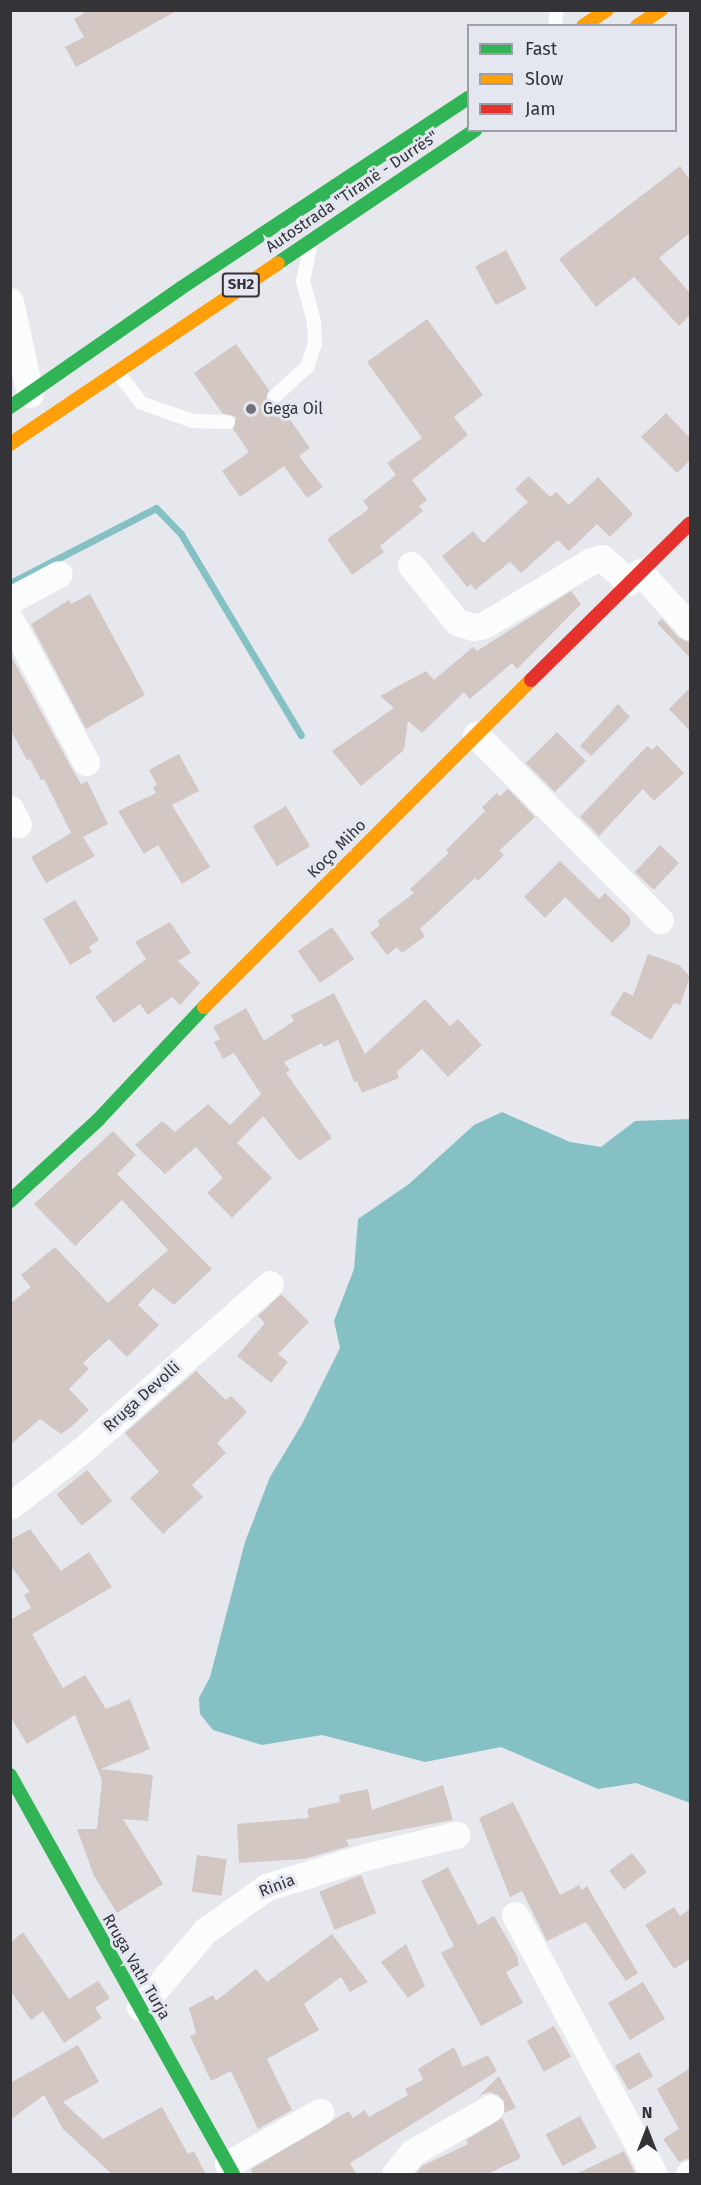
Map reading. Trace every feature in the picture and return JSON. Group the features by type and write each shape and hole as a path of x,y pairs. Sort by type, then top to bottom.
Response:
{"main road":[{"path":"586,24 607,10"},
{"path":"640,24 661,10"},
{"name":"Autostrada \"Tiranë - Durrës\"","path":"20,401 467,99"},
{"name":"Autostrada \"Tiranë - Durrës\"","path":"10,444 115,370 472,132"},
{"name":"Koço Miho","path":"10,1201 98,1120 227,982 690,523"},
{"name":"Rruga Vath Turja","path":"10,1775 19,1812 140,2007 230,2170"}],"street":[{"path":"10,301 20,401"},
{"path":"411,565 457,622 472,627 484,625 602,558 635,577 690,627"},
{"path":"10,600 59,574"},
{"path":"10,620 86,762"},
{"path":"476,735 660,920"},
{"name":"Rruga Devolli","path":"10,1506 81,1451 270,1284"},
{"name":"Rinia","path":"140,2007 206,1930 267,1887 365,1857 456,1835"},
{"path":"515,1915 654,2175"},
{"path":"395,2175 413,2152 490,2108"},
{"path":"230,2170 320,2112"}],"lane":[{"path":"274,397 307,367 315,344 314,322 303,281 311,238"},
{"path":"115,370 141,403 193,421 228,422"}],"water":[{"path":"502,1112 570,1142 601,1147 635,1121 690,1119 690,1803 636,1783 598,1789 501,1747 425,1762 322,1735 262,1745 213,1730 200,1714 199,1698 210,1677 245,1542 270,1477 302,1424 340,1348 334,1321 354,1269 358,1219 409,1184 474,1125"}],"building":[{"path":"89,10 178,10 76,67 65,47 84,37 74,19"},
{"path":"680,166 690,180 690,233 659,258 690,293 690,315 679,326 634,277 596,307 559,259"},
{"path":"506,250 527,289 496,305 475,266"},
{"path":"427,319 483,395 454,417 468,435 412,480 427,500 419,506 423,511 380,546 384,552 352,575 327,539 369,509 363,501 396,475 387,463 422,438 367,362"},
{"path":"236,344 269,390 267,403 279,404 310,448 299,456 323,487 307,498 284,466 240,497 222,471 249,452 233,429 236,417 222,413 194,373"},
{"path":"666,413 690,438 690,460 677,473 641,437"},
{"path":"529,476 550,497 556,492 569,505 598,477 633,514 610,537 597,524 569,551 558,540 521,573 510,562 475,590 471,584 467,587 442,556 473,531 483,543 528,502 515,489"},
{"path":"571,591 581,604 517,669 512,663 470,699 464,692 422,733 408,721 404,750 361,786 332,751 394,708 380,696 426,671 434,680 473,647 477,651"},
{"path":"90,594 145,695 86,729 31,624 69,600 71,604"},
{"path":"662,619 679,638 690,642 690,658 657,623"},
{"path":"10,654 72,769 81,784 87,781 108,824 83,837 95,856 46,883 31,857 71,833 44,779 41,780 30,759 27,760 10,729"},
{"path":"690,688 690,731 669,709"},
{"path":"618,704 630,717 591,756 580,746"},
{"path":"557,732 586,761 555,792 526,763"},
{"path":"657,745 684,773 654,801 643,789 599,836 580,817 647,746 652,750"},
{"path":"179,754 199,791 172,805 210,867 182,884 158,845 144,854 118,811 156,793 153,787 157,785 149,770"},
{"path":"508,789 535,817 499,851 504,855 478,881 475,878 420,929 425,936 402,953 397,947 387,955 370,933 380,925 377,921 414,893 410,889 449,853 446,850 485,811 482,807 497,793 500,796"},
{"path":"286,806 310,846 277,866 253,826"},
{"path":"660,845 679,863 654,890 635,872"},
{"path":"560,861 599,899 605,893 630,917 630,925 612,943 565,897 545,918 524,897"},
{"path":"75,900 99,940 89,947 92,952 70,965 43,919"},
{"path":"170,922 191,953 178,961 200,983 180,1005 172,997 148,1015 140,1004 114,1023 95,997 146,959 135,942"},
{"path":"332,927 354,959 320,983 298,951"},
{"path":"648,954 679,965 690,977 680,1005 674,1003 651,1040 610,1014 624,991 633,996"},
{"path":"334,993 365,1054 425,999 450,1026 458,1019 482,1045 448,1077 422,1049 397,1072 399,1078 362,1093 357,1081 354,1082 338,1040 324,1047 322,1043 284,1062 290,1070 286,1073 332,1138 299,1161 263,1116 237,1143 272,1178 232,1218 207,1193 223,1178 196,1147 165,1174 135,1145 162,1121 175,1132 208,1104 230,1125 261,1094 234,1053 223,1059 214,1042 220,1039 213,1027 246,1008 264,1041 294,1021 291,1015"},
{"path":"113,1131 136,1155 117,1174 212,1269 174,1305 153,1288 138,1305 159,1325 127,1357 109,1339 83,1363 89,1369 69,1389 89,1410 72,1426 61,1434 40,1419 10,1445 10,1304 31,1287 21,1275 55,1247 108,1303 168,1250 122,1200 75,1246 34,1204"},
{"path":"281,1294 309,1322 278,1354 288,1362 271,1383 237,1356 265,1323 258,1316"},
{"path":"196,1371 226,1400 231,1396 247,1412 217,1443 226,1453 192,1485 203,1497 163,1534 130,1498 159,1472 125,1433"},
{"path":"87,1470 112,1501 82,1526 57,1495"},
{"path":"30,1529 61,1571 89,1552 112,1587 32,1634 63,1688 85,1675 106,1709 130,1699 150,1749 101,1769 153,1775 148,1821 123,1819 163,1884 117,1913 94,1876 77,1829 97,1829 102,1780 75,1715 27,1744 10,1716 10,1620 31,1608 24,1595 30,1592 10,1565 10,1540"},
{"path":"443,1785 453,1820 346,1840 349,1846 304,1859 239,1863 237,1824 309,1818 307,1809 340,1802 339,1795 368,1789 372,1810"},
{"path":"513,1802 560,1895 579,1885 582,1890 587,1886 638,1973 626,1981 586,1922 547,1941 522,1891 510,1897 479,1818"},
{"path":"632,1853 647,1872 624,1890 609,1871"},
{"path":"197,1855 227,1859 222,1896 192,1892"},
{"path":"448,1867 478,1925 494,1916 517,1956 519,1965 506,1972 523,2003 481,2026 441,1953 454,1946 421,1881"},
{"path":"361,1875 376,1913 335,1930 319,1892"},
{"path":"674,1907 680,1916 690,1909 690,1959 674,1969 645,1925"},
{"path":"23,1932 69,1999 98,1981 110,1998 95,2008 102,2018 64,2043 43,2011 31,2020 10,1990 10,1943"},
{"path":"332,1934 368,1982 350,1992 341,1977 304,2004 319,2030 267,2059 292,2110 258,2129 231,2071 211,2081 190,2036 196,2033 189,2008 213,1995 216,2001 256,1969 267,1982"},
{"path":"406,1944 425,1986 408,1998 381,1962"},
{"path":"643,1982 665,2019 630,2040 608,2003"},
{"path":"554,2026 571,2057 544,2072 527,2041"},
{"path":"78,2045 99,2082 63,2102 103,2139 162,2107 188,2154 194,2151 206,2175 113,2175 63,2129 44,2095 10,2120 10,2083"},
{"path":"454,2047 463,2067 488,2055 497,2071 350,2163 357,2175 252,2175 251,2169 349,2111 353,2118 365,2110 369,2117 408,2095 405,2089 423,2080 418,2069"},
{"path":"639,2052 653,2076 629,2090 615,2066"},
{"path":"690,2068 690,2158 679,2162 663,2139 679,2129 657,2089"},
{"path":"499,2076 516,2108 504,2113 504,2101 498,2095 489,2092 479,2096"},
{"path":"580,2116 597,2148 562,2166 546,2134"},
{"path":"502,2118 521,2158 485,2175 415,2175 422,2166 468,2144 466,2140"},
{"path":"624,2151 636,2175 574,2175"}],"waterway":[{"path":"10,583 156,508 181,534 301,735"}],"traffic: fast":[{"path":"10,407 181,288 467,99"},
{"path":"278,263 472,132"},
{"path":"10,1201 98,1120 204,1007"},
{"path":"10,1775 233,2174"}],"traffic: slow":[{"path":"586,24 607,10"},
{"path":"640,24 661,10"},
{"path":"10,444 278,263"},
{"path":"204,1007 531,680"}],"traffic: jam":[{"path":"531,680 690,523"}],"place":[{"name":"Gega Oil","path":"251,409"}]}
